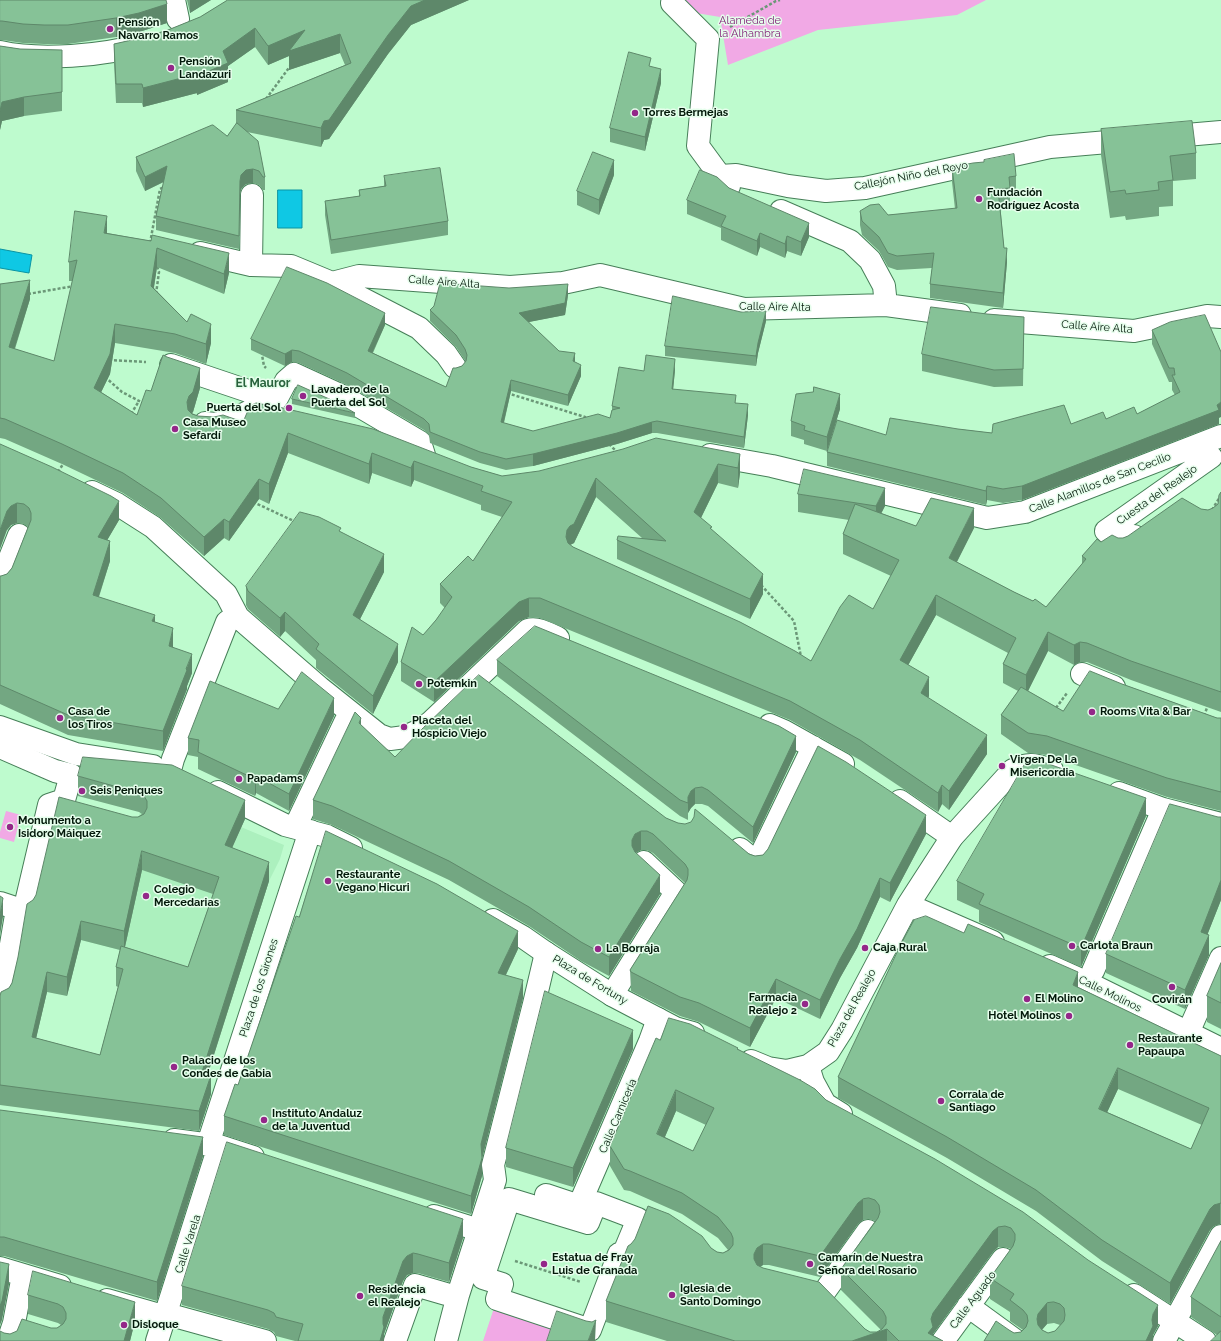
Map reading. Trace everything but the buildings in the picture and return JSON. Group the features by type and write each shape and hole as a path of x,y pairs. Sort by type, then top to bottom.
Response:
{"street":[{"path":"672,3 708,39 698,146 720,176 734,191 850,241 870,260 884,286 886,305"},
{"path":"0,52 13,55 48,57 131,47 186,30 183,14"},
{"name":"Callejón Niño del Royo","path":"720,176 736,175 788,186 826,191 865,188 1050,147 1221,132"},
{"path":"251,265 252,195"},
{"path":"181,249 251,265 291,266 332,283 420,328 446,354 455,367"},
{"name":"Calle Aire Alta","path":"332,283 359,276 510,287 563,283 600,275 744,309 886,305 989,319 1134,331 1207,316 1221,317"},
{"path":"171,365 257,394 277,398 286,381 294,374 342,396 420,442 432,458 369,434"},
{"path":"199,423 215,424 236,418 254,409 294,416"},
{"name":"Calle Alamillos de San Cecilio","path":"694,452 772,466 987,518 1025,512 1212,445"},
{"name":"Cuesta del Realejo","path":"1151,524 1121,545 1106,530 1212,445"},
{"path":"61,468 154,527 226,594 236,614 320,688 379,735 390,738 405,737 418,732 431,722 528,630 538,630 580,646"},
{"path":"0,583 19,535"},
{"path":"170,770 227,622 236,614"},
{"path":"1082,674 1134,695"},
{"name":"Plaza de los Girones","path":"213,1145 304,825 350,712"},
{"path":"755,718 784,731 859,774"},
{"path":"2,734 76,754 145,764 170,770 285,825 304,825 370,857"},
{"path":"0,999 6,974 9,906 24,911 49,805 64,800 70,775 55,770 2,734"},
{"path":"722,834 757,863 813,747"},
{"path":"1009,948 908,905 952,837 1013,770 1022,765 1033,765 1073,778"},
{"path":"1103,788 1163,809 1221,824"},
{"path":"884,791 952,837"},
{"path":"57,803 78,808"},
{"path":"1093,971 1161,814"},
{"path":"612,996 676,892 644,862"},
{"name":"Plaza del Realejo","path":"734,1053 768,1068 788,1071 808,1066 828,1052 842,1030 908,905"},
{"name":"Plaza de Fortuny","path":"476,910 523,937 612,996 658,1019"},
{"path":"446,1341 452,1295 479,1230 495,1180 493,1165 546,953"},
{"name":"Calle Molinos","path":"1030,957 1088,983 1221,1050"},
{"path":"1188,1033 1221,958"},
{"path":"658,1019 675,1028 694,1033 708,1040"},
{"name":"Calle Carnicería","path":"495,1180 572,1204 581,1201 649,1044 658,1019"},
{"path":"808,1066 825,1104 832,1110 859,1124"},
{"path":"154,1137 213,1145 270,1163"},
{"name":"Calle Varela","path":"157,1341 213,1145"},
{"path":"587,1188 655,1216"},
{"path":"509,1199 588,1222 596,1203 638,1219 623,1255 619,1254 590,1330 498,1299 502,1284 483,1278 491,1254 509,1199"},
{"path":"412,1209 479,1230"},
{"path":"803,1286 831,1297 868,1231"},
{"path":"1164,1341 1221,1236"},
{"name":"Calle Aguado","path":"943,1341 1003,1259"},
{"path":"0,1268 156,1314 174,1316 265,1341"},
{"path":"19,1331 23,1275"},
{"path":"1115,1284 1205,1341"},
{"path":"395,1341 415,1285 452,1295"},
{"path":"968,1306 1016,1341"}],"path":[{"path":"708,39 780,0"},
{"path":"264,101 292,64"},
{"path":"151,248 150,241 160,189 166,186"},
{"path":"154,260 159,272 156,294"},
{"path":"22,295 74,286"},
{"path":"265,349 262,355 264,366 286,381"},
{"path":"106,360 133,360 171,365"},
{"path":"104,376 122,392 146,404"},
{"path":"505,392 585,417 590,422"},
{"path":"131,414 139,401"},
{"path":"605,439 620,456"},
{"path":"1211,511 1221,495"},
{"path":"247,499 300,524"},
{"path":"760,584 794,621 801,659"},
{"path":"1053,712 1082,674"},
{"path":"1203,718 1209,704"},
{"path":"491,1254 582,1282"}],"shaded area":[{"name":"Colegio Mercedarias","path":"141,807 241,827 284,845 280,859 269,881 228,1010 174,1002 116,986 124,951 81,940 138,821"}],"green space":[{"name":"Alameda de la Alhambra","path":"682,0 986,0 957,15 818,30 728,65 720,17 696,13"},
{"path":"6,811 21,815 14,842 0,838 0,832"},
{"path":"497,1299 561,1320 554,1341 483,1341"}],"water":[{"path":"278,190 302,190 302,228 278,228"},
{"path":"0,249 32,255 29,273 0,268"}],"place":[{"name":"Pensión Navarro Ramos","path":"110,29"},
{"name":"Pensión Landazuri","path":"171,68"},
{"name":"Torres Bermejas","path":"635,113"},
{"name":"Fundación Rodríguez Acosta","path":"979,199"},
{"name":"Lavadero de la Puerta del Sol","path":"303,396"},
{"name":"Puerta del Sol","path":"289,408"},
{"name":"Casa Museo Sefardí","path":"175,429"},
{"name":"Potemkin","path":"419,684"},
{"name":"Rooms Vita & Bar","path":"1092,712"},
{"name":"Casa de los Tiros","path":"60,718"},
{"name":"Placeta del Hospicio Viejo","path":"404,727"},
{"name":"Virgen De La Misericordia","path":"1002,766"},
{"name":"Papadams","path":"239,779"},
{"name":"Seis Peniques","path":"82,791"},
{"name":"Monumento a Isidoro Máiquez","path":"10,827"},
{"name":"Restaurante Vegano Hicuri","path":"328,881"},
{"name":"Colegio Mercedarias","path":"146,896"},
{"name":"Carlota Braun","path":"1072,946"},
{"name":"Caja Rural","path":"865,948"},
{"name":"La Borraja","path":"598,949"},
{"name":"Covirán","path":"1172,987"},
{"name":"El Molino","path":"1027,999"},
{"name":"Farmacia Realejo 2","path":"805,1004"},
{"name":"Hotel Molinos","path":"1069,1016"},
{"name":"Restaurante Papaupa","path":"1130,1045"},
{"name":"Palacio de los Condes de Gabia","path":"174,1067"},
{"name":"Corrala de Santiago","path":"941,1101"},
{"name":"Instituto Andaluz de la Juventud","path":"264,1120"},
{"name":"Estatua de Fray Luis de Granada","path":"544,1264"},
{"name":"Camarín de Nuestra Señora del Rosario","path":"810,1264"},
{"name":"Iglesia de Santo Domingo","path":"672,1295"},
{"name":"Residencia el Realejo","path":"360,1296"},
{"name":"Disloque","path":"124,1325"}],"district":[{"name":"El Mauror","path":"263,383"}]}
